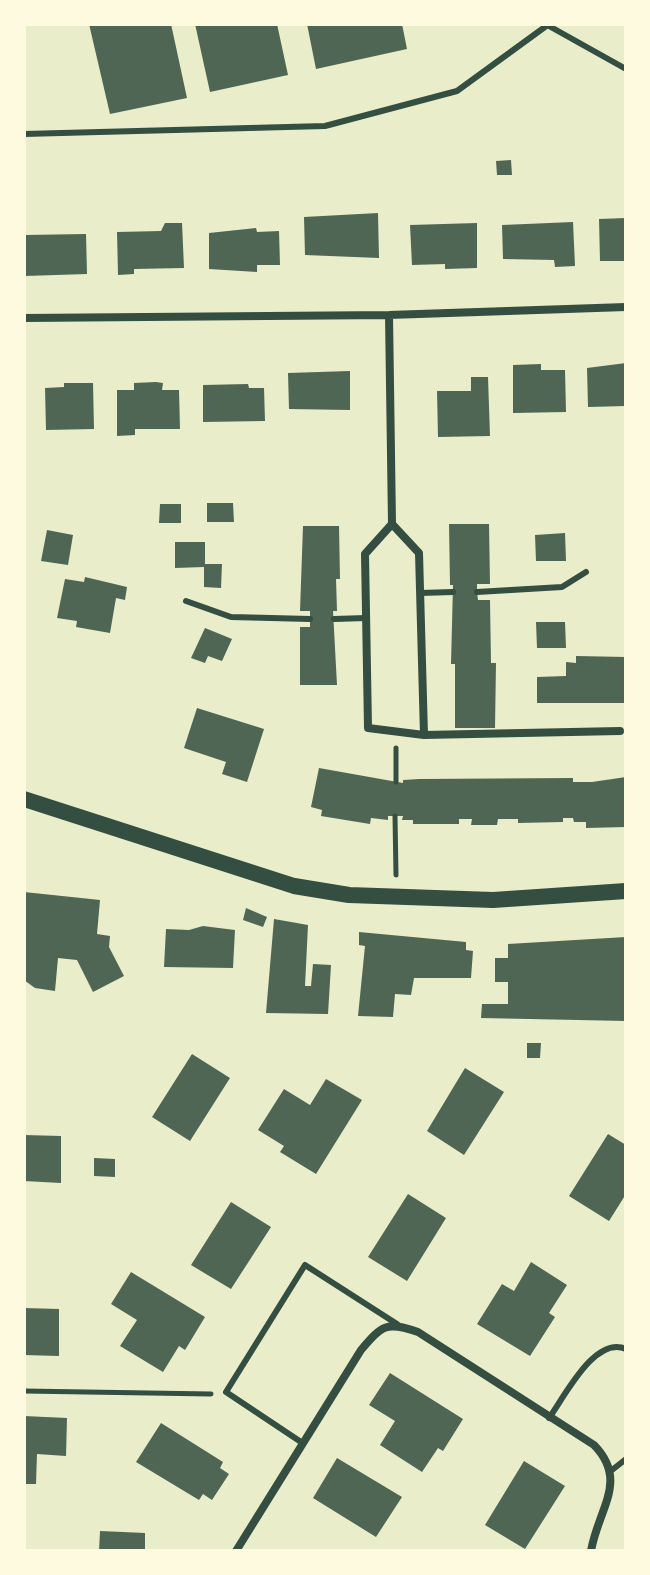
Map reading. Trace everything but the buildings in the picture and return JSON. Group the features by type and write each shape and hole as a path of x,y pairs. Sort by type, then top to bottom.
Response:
{"main road":[{"path":"24,799 294,886 349,895 493,900 626,891"}],"street":[{"path":"24,318 389,315 626,307"},
{"path":"389,315 392,524 419,553 424,735"},
{"path":"392,524 365,554 368,728 424,735 620,731"},
{"path":"236,1551 361,1350 378,1329 397,1324 418,1332 594,1445 612,1470 612,1485 595,1529 591,1551"}],"lane":[{"path":"24,134 325,126 457,91 549,25 626,69"},
{"path":"477,592 562,587 586,572"},
{"path":"420,593 453,592"},
{"path":"186,601 231,617 310,619"},
{"path":"334,619 366,618"},
{"path":"301,1442 226,1392 305,1265 397,1324"},
{"path":"549,1418 593,1355 607,1347 626,1349"},
{"path":"612,1470 626,1459"}],"path":[{"path":"396,731 396,782"},
{"path":"395,816 396,898"},
{"path":"24,1391 199,1396 226,1392"}]}
